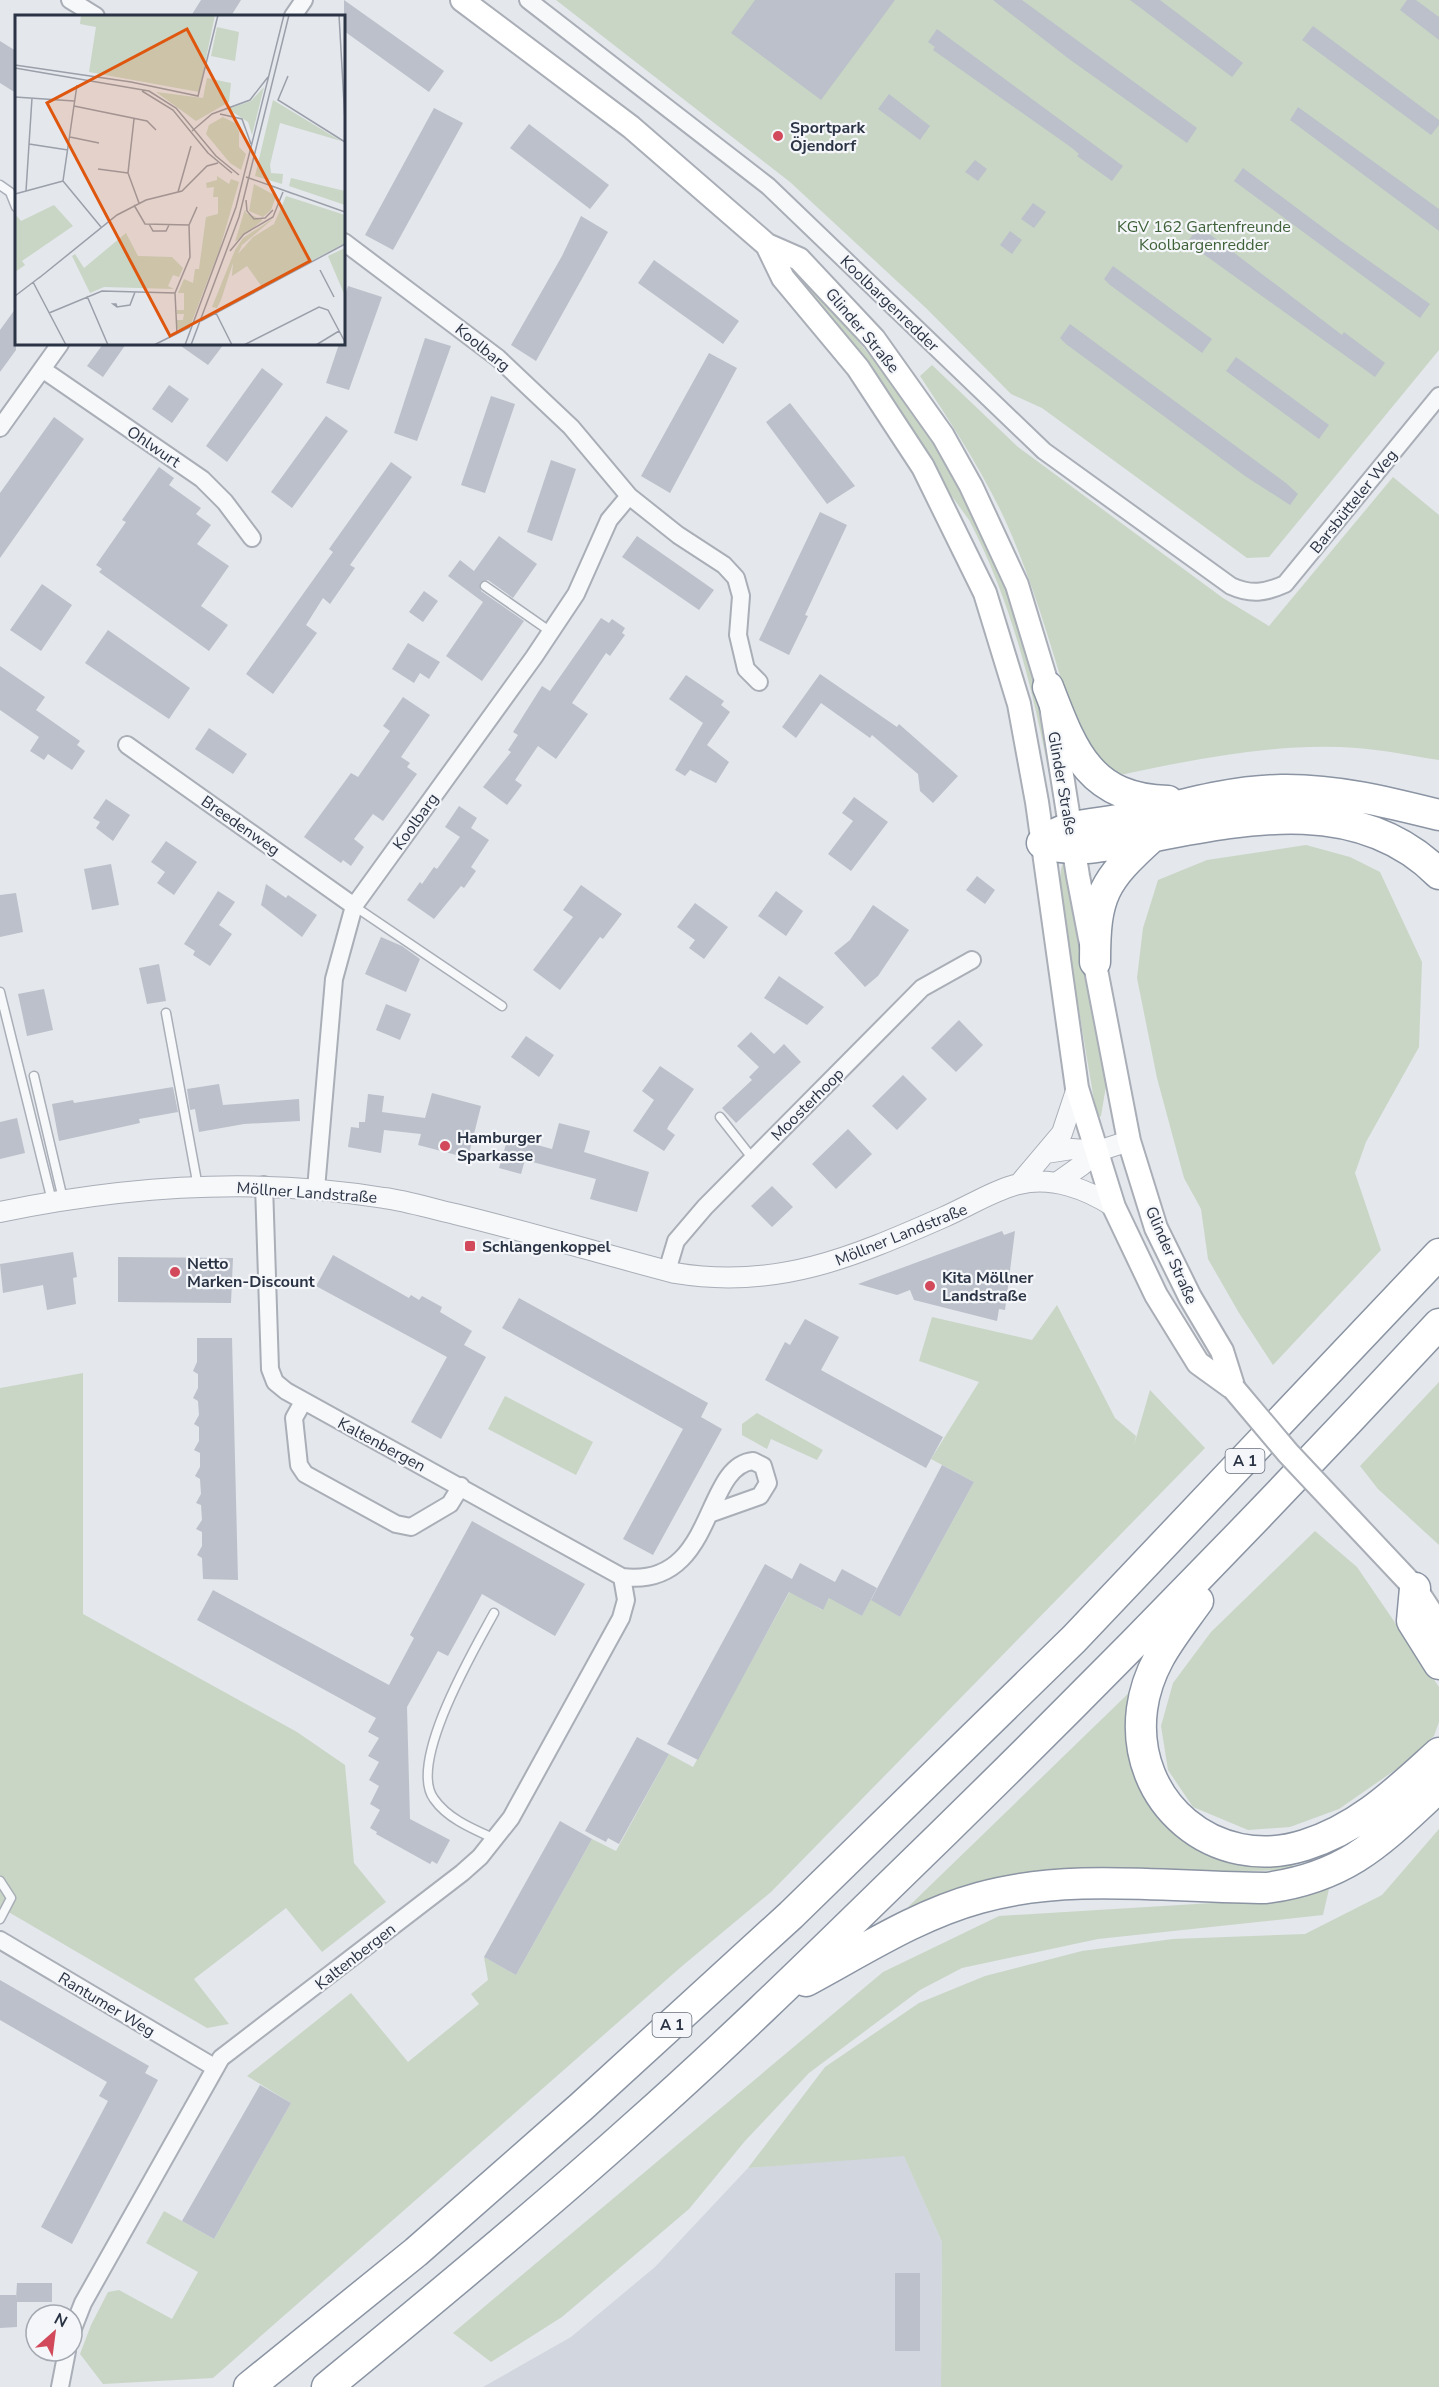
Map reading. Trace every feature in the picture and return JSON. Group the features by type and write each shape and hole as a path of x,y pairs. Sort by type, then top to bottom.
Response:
{"highway":[{"path":"1048,687 1074,747 1100,780 1115,791 1138,799 1192,801"},
{"path":"1072,839 1111,822 1192,801 1263,791 1302,790 1360,796 1439,815"},
{"path":"1042,843 1072,839 1154,836 1258,819 1331,819 1365,827 1390,837 1410,849 1439,874"},
{"path":"1095,962 1096,913 1106,888 1122,865 1154,836"},
{"path":"1414,1281 1439,1239"},
{"name":"A 1","path":"249,2387 416,2252 590,2100 767,1937 1074,1639 1439,1254"},
{"path":"327,2387 447,2289 598,2159 774,1998 1051,1730 1251,1525 1439,1324"},
{"path":"1251,1525 1156,1660 1149,1678 1142,1709 1141,1737 1145,1762 1154,1786 1170,1811 1200,1833 1239,1849 1277,1851 1303,1846 1337,1833 1369,1814 1439,1753"},
{"path":"1427,1594 1412,1621 1439,1664"},
{"path":"774,1998 920,1919 981,1897 1067,1885 1266,1888 1306,1881 1353,1861 1373,1847 1439,1787"}],"main road":[{"name":"Glinder Straße","path":"462,0 632,127 766,245 799,259 827,286 874,339 943,436 992,528 1017,585 1048,687 1072,839 1129,1141 1156,1228 1190,1297 1222,1351 1234,1389"},
{"name":"Glinder Straße","path":"766,245 783,278 858,368 923,467 985,593 1019,704 1042,843 1077,1088 1114,1207 1156,1295 1198,1363 1234,1389 1287,1453 1427,1594 1439,1625"}],"street":[{"path":"70,0 94,15"},
{"path":"294,15 304,0"},
{"name":"Koolbargenredder","path":"528,0 768,186 1044,451 1231,586 1258,593"},
{"name":"Koolbarg","path":"345,243 498,358 571,427 629,496 678,535 724,565 736,578 741,596 738,635 746,669 759,682"},
{"path":"0,428 59,345"},
{"name":"Ohlwurt","path":"42,369 202,479 225,502 252,538"},
{"name":"Barsbütteler Weg","path":"1258,593 1285,584 1439,396"},
{"name":"Koolbarg","path":"316,1189 334,979 354,906 551,632 576,594 609,520 629,496"},
{"name":"Breedenweg","path":"127,745 354,906"},
{"name":"Moosterhoop","path":"667,1271 676,1241 705,1207 922,988 972,960"},
{"name":"Möllner Landstraße","path":"1019,1184 1062,1133 1077,1088"},
{"path":"1046,1153 1072,1149 1098,1151 1129,1141"},
{"path":"1058,1182 1082,1166 1098,1151"},
{"name":"Möllner Landstraße","path":"0,1212 58,1200 198,1187 264,1185 316,1189 386,1198 667,1271 710,1279 762,1277 817,1268 868,1251 1019,1184 1058,1182 1091,1194 1114,1207"},
{"name":"Kaltenbergen","path":"83,2303 221,2058 462,1873 496,1840 511,1818 621,1618 626,1600 622,1577 460,1486 303,1402 275,1382 270,1369 264,1185"},
{"path":"303,1402 294,1418 299,1466 305,1474 396,1524 411,1527 450,1504 460,1486"},
{"path":"622,1577 639,1579 655,1576 670,1568 684,1557 695,1543 712,1513"},
{"name":"Rantumer Weg","path":"0,1940 214,2067"},
{"path":"60,2387 65,2363"}],"lane":[{"path":"0,185 9,192 15,205"},
{"path":"485,586 551,632"},
{"path":"354,906 502,1006"},
{"path":"0,992 58,1200"},
{"path":"166,1013 198,1187"},
{"path":"34,1076 58,1200"},
{"path":"720,1117 737,1135 753,1159"},
{"path":"494,1613 465,1665 434,1736 429,1784 433,1799 460,1823 496,1840"},
{"path":"0,1881 11,1898 0,1919"}],"shaded area":[{"path":"904,2155 942,2242 941,2387 483,2387 571,2337 655,2267 748,2168"}],"green space":[{"name":"KGV 162 Gartenfreunde Koolbargenredder","path":"556,0 1439,0 1439,350 1269,557 1247,558 1042,408 1011,394 927,309 790,182"},
{"path":"789,270 795,272 832,311 900,394 958,485 983,532 1004,581 1028,652 1058,792 1053,794 1039,723 1011,619 985,553 969,520"},
{"path":"932,365 1018,447 1223,598 1269,626 1393,477 1439,515 1439,760 1357,748 1297,747 1236,753 1116,776 1094,755 1077,731 1036,599 1006,522 955,429 920,376"},
{"path":"1306,845 1350,857 1380,872 1422,962 1419,1047 1366,1142 1355,1173 1381,1250 1273,1365 1239,1313 1208,1259 1201,1209 1184,1178 1157,1078 1137,978 1143,928 1158,880 1207,860"},
{"path":"1065,857 1105,1074 1106,1086 1101,1116 1097,1118 1059,892 1061,869"},
{"path":"1057,1305 1115,1418 1136,1436 1134,1445 1150,1390 1205,1448 771,1892 681,1967 213,2378 103,2384 84,2359 84,2343 108,2292 119,2290 172,2319 198,2272 146,2243 164,2211 214,2239 291,2103 247,2076 351,1993 408,2062 479,2004 471,1994 488,1980 484,1957 516,1975 592,1839 616,1851 669,1754 693,1767 790,1591 822,1610 830,1597 862,1616 871,1599 900,1617 974,1482 931,1459 979,1382 919,1361 932,1317 1032,1340"},
{"path":"83,1373 83,1614 297,1732 345,1765 354,1863 386,1902 322,1952 286,1908 194,1979 229,2024 207,2028 0,1907 0,1388"},
{"path":"1439,1382 1439,1545 1378,1489 1360,1466"},
{"path":"505,1396 593,1442 576,1475 488,1429"},
{"path":"757,1413 823,1450 817,1460 771,1439 767,1449 742,1435 742,1424"},
{"path":"1315,1531 1357,1567 1439,1687 1439,1722 1434,1736 1398,1768 1339,1809 1290,1827 1248,1830 1193,1807 1168,1770 1161,1726 1173,1683 1211,1632"},
{"path":"1135,1687 1151,1804 1293,1860 1294,1870 1066,1875 911,1913 908,1907"},
{"path":"1439,1829 1439,2387 941,2387 942,2242 904,2156 748,2168 825,2067 919,2003 985,1976 1082,1951 1173,1939 1305,1934 1382,1895"},
{"path":"1329,1889 1323,1915 1098,1939 962,1968 920,1990 809,2073 745,2141 689,2209 562,2317 491,2362 453,2333 883,1972 999,1916 1245,1901"}],"building":[{"path":"201,0 241,0 232,15 192,15"},
{"path":"344,0 444,71 429,92 345,32"},
{"path":"755,0 895,0 821,100 731,33"},
{"path":"993,0 1022,0 1197,128 1187,143 1069,59"},
{"path":"1130,0 1160,0 1243,63 1232,77"},
{"path":"1407,0 1416,0 1439,17 1439,40 1400,10"},
{"path":"1313,26 1439,120 1439,125 1431,135 1302,40"},
{"path":"937,29 1123,166 1112,181 1077,156 1079,154 1072,148 933,50 935,47 928,42"},
{"path":"0,41 15,50 15,92 0,83"},
{"path":"889,94 930,126 920,140 878,109"},
{"path":"1298,107 1439,209 1439,231 1290,120"},
{"path":"434,108 463,123 393,250 365,235"},
{"path":"529,124 609,185 590,209 510,148"},
{"path":"975,160 987,169 978,181 965,172"},
{"path":"1243,168 1430,304 1420,318 1234,181"},
{"path":"1033,203 1046,212 1034,228 1021,219"},
{"path":"581,216 608,232 536,361 511,345 562,256"},
{"path":"1199,226 1342,335 1344,332 1385,363 1375,377 1195,248 1197,245 1189,240"},
{"path":"1010,231 1022,240 1012,254 1000,245"},
{"path":"654,260 739,321 723,344 638,283"},
{"path":"1113,266 1212,339 1202,353 1110,285 1104,279"},
{"path":"348,286 382,297 349,390 326,383 339,345 345,345 345,295"},
{"path":"15,309 16,350 0,372 0,330"},
{"path":"1070,324 1286,483 1298,494 1290,505 1245,476 1066,344 1060,338"},
{"path":"425,338 451,346 417,441 394,433"},
{"path":"102,345 125,345 103,377 87,366"},
{"path":"179,345 223,345 208,365"},
{"path":"709,353 737,368 670,493 641,476"},
{"path":"1236,357 1329,425 1319,439 1226,371"},
{"path":"262,368 283,384 227,462 206,446"},
{"path":"169,385 189,399 172,423 152,409"},
{"path":"491,396 515,404 485,493 461,485"},
{"path":"790,403 855,486 827,504 766,422"},
{"path":"326,416 348,431 292,508 271,492"},
{"path":"54,417 84,439 0,558 0,493"},
{"path":"551,460 576,469 552,541 527,532"},
{"path":"391,462 412,477 350,565 355,568 330,604 323,598 306,625 317,633 273,694 246,674 333,552 329,549"},
{"path":"159,467 174,478 169,485 201,508 196,514 211,525 197,544 229,566 201,606 228,625 209,651 99,572 102,569 96,565 126,522 122,520"},
{"path":"820,512 847,525 789,655 759,640"},
{"path":"499,536 537,564 513,598 488,580 480,583 481,591 524,621 482,681 446,656 483,602 448,576 460,560 474,571"},
{"path":"637,536 714,590 699,610 622,557"},
{"path":"42,584 72,605 41,651 10,630"},
{"path":"424,591 438,601 423,622 409,612"},
{"path":"601,618 609,623 612,619 625,628 622,633 625,635 610,656 606,653 572,703 588,714 556,759 538,746 515,780 522,785 507,805 483,787 511,752 508,750 518,735 513,732 542,686 550,691"},
{"path":"108,630 190,688 169,719 85,663"},
{"path":"408,643 440,662 429,679 420,673 414,683 392,669"},
{"path":"0,666 45,697 36,710 80,741 77,745 85,751 72,770 48,754 44,760 30,751 39,737 0,710"},
{"path":"820,674 897,727 899,724 958,776 933,803 920,791 918,774 872,735 870,738 821,703 796,738 782,727"},
{"path":"686,675 724,701 721,705 730,712 707,745 729,762 716,783 690,770 685,776 675,770 703,723 669,699"},
{"path":"403,697 430,715 401,757 410,763 407,767 417,774 383,821 373,814 354,839 364,847 351,866 343,860 341,863 304,837 351,773 358,777 390,731 383,726"},
{"path":"209,728 247,754 233,774 195,749"},
{"path":"854,797 888,822 851,871 828,854 853,821 842,813"},
{"path":"106,799 130,815 113,841 96,828 100,822 93,818"},
{"path":"459,806 477,818 471,828 489,840 471,867 476,871 464,888 461,886 434,919 407,900 434,867 437,869 460,837 445,827"},
{"path":"166,841 197,862 174,895 157,883 165,872 151,862"},
{"path":"111,864 119,905 92,910 84,869"},
{"path":"977,876 995,890 985,904 966,890"},
{"path":"266,884 286,898 288,895 317,915 302,937 261,905"},
{"path":"581,885 622,914 603,939 600,937 560,990 533,970 573,917 563,910"},
{"path":"218,891 235,902 219,925 232,934 210,966 193,955 195,951 184,944"},
{"path":"776,891 803,911 786,936 758,916"},
{"path":"16,893 23,932 0,937 0,895"},
{"path":"695,903 728,927 704,959 689,948 695,940 677,927"},
{"path":"873,905 909,930 878,976 865,987 834,953 850,940"},
{"path":"381,937 402,946 420,959 406,992 365,974"},
{"path":"159,964 166,1001 147,1004 139,968"},
{"path":"779,976 824,1007 807,1025 764,998"},
{"path":"44,989 53,1030 27,1036 18,994"},
{"path":"386,1004 411,1014 400,1040 376,1030"},
{"path":"959,1020 983,1045 956,1072 931,1048"},
{"path":"751,1032 774,1054 784,1044 801,1062 736,1123 722,1108 752,1080 749,1077 759,1067 737,1046"},
{"path":"526,1036 554,1055 539,1077 511,1057"},
{"path":"660,1066 694,1089 667,1129 675,1135 664,1151 633,1131 654,1100 642,1091"},
{"path":"903,1075 927,1099 897,1130 872,1106"},
{"path":"219,1084 223,1105 299,1099 300,1121 244,1124 199,1132 195,1109 190,1110 187,1089"},
{"path":"173,1087 178,1112 139,1119 140,1123 59,1141 52,1104 73,1100 74,1103"},
{"path":"432,1093 481,1106 468,1158 418,1145 421,1134 384,1130 381,1153 348,1147 351,1127 359,1128 359,1122 365,1122 368,1094 384,1096 382,1112 425,1118"},
{"path":"17,1118 25,1153 0,1159 0,1122"},
{"path":"559,1123 590,1131 584,1152 649,1172 637,1212 590,1199 596,1179 525,1160 521,1174 499,1168 508,1137 552,1149"},
{"path":"848,1129 872,1154 836,1189 812,1164"},
{"path":"772,1186 793,1207 772,1227 751,1206"},
{"path":"1002,1231 1004,1235 1015,1231 1005,1310 999,1309 997,1321 914,1300 910,1290 897,1295 858,1284"},
{"path":"73,1252 77,1277 73,1278 76,1304 47,1310 43,1285 3,1293 0,1264"},
{"path":"333,1255 409,1298 411,1295 419,1300 422,1296 442,1307 440,1312 472,1331 464,1345 486,1357 441,1439 411,1422 447,1357 316,1286"},
{"name":"Netto Marken-Discount","path":"118,1257 233,1258 231,1303 118,1302"},
{"path":"519,1298 708,1403 701,1417 722,1429 653,1555 623,1539 683,1429 502,1328"},
{"path":"805,1319 839,1337 821,1370 943,1437 926,1468 765,1380 785,1342 790,1345"},
{"path":"197,1338 232,1338 238,1580 203,1579 202,1558 197,1555 202,1546 202,1532 196,1529 202,1520 201,1505 196,1503 201,1494 200,1479 195,1476 200,1467 200,1453 194,1450 199,1441 199,1427 194,1424 199,1415 198,1401 193,1398 198,1388 198,1374 193,1371 197,1362"},
{"path":"942,1465 974,1482 900,1617 871,1600"},
{"path":"472,1521 585,1584 555,1636 482,1594 448,1656 438,1651 407,1707 410,1819 450,1840 437,1864 432,1861 430,1864 376,1834 377,1832 370,1828 380,1810 370,1804 379,1786 369,1780 379,1762 368,1756 379,1738 368,1732 376,1718 197,1620 213,1590 389,1685 414,1638 410,1635"},
{"path":"800,1563 835,1582 842,1569 877,1588 862,1616 829,1598 823,1610 789,1592 698,1760 667,1744 765,1564 792,1579"},
{"path":"637,1737 669,1754 619,1844 608,1838 606,1842 585,1831"},
{"path":"560,1821 592,1839 516,1975 484,1957"},
{"path":"0,1980 149,2066 145,2073 158,2080 72,2244 41,2227 108,2101 99,2096 107,2082 0,2020"},
{"path":"260,2085 291,2103 214,2239 182,2221"},
{"path":"895,2273 920,2273 920,2351 895,2351"},
{"path":"17,2283 52,2283 52,2302 17,2302 17,2327 0,2328 0,2295 16,2295 16,2299"}],"place":[{"name":"Sportpark Öjendorf","path":"778,136"},
{"name":"Hamburger Sparkasse","path":"445,1146"},
{"name":"Schlangenkoppel","path":"470,1246"},
{"name":"Netto Marken-Discount","path":"175,1272"},
{"name":"Kita Möllner Landstraße","path":"930,1286"}]}
